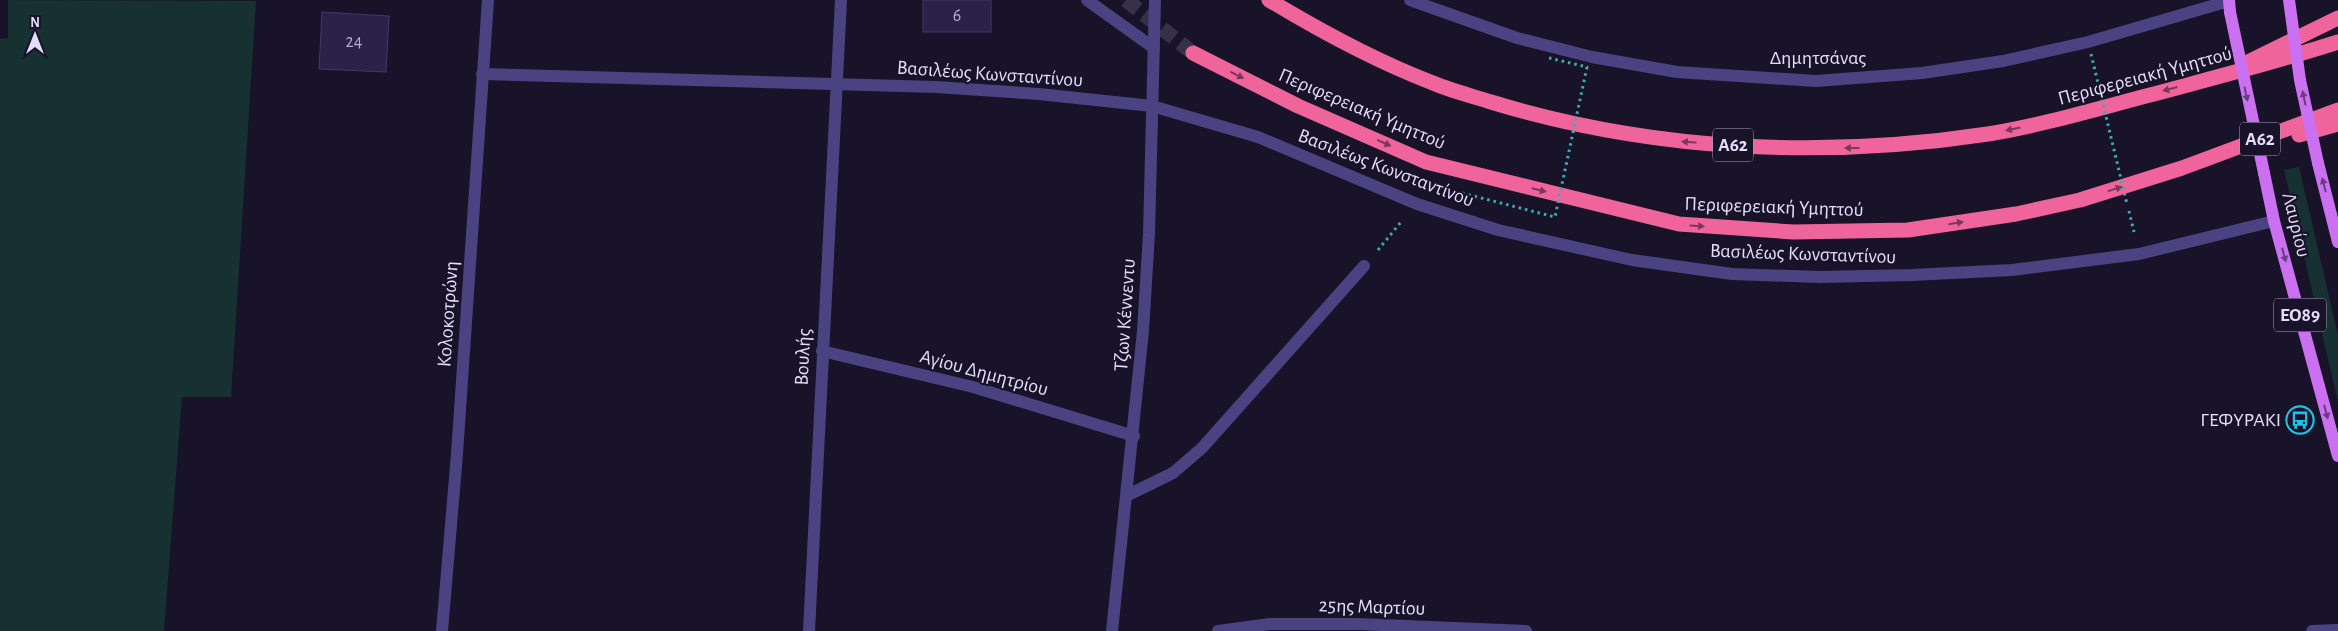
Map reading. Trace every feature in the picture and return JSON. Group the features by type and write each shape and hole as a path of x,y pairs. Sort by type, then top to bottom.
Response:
{"highway":[{"name":"Περιφερειακή Υμηττού","path":"1269,0 1335,40 1434,84 1546,118 1664,140 1764,148 1862,148 1978,135 2057,120 2277,62 2338,42"},
{"path":"2218,77 2338,18"},
{"name":"Περιφερειακή Υμηττού","path":"1193,53 1298,106 1426,162 1679,224 1793,232 1908,230 2016,214 2080,200 2182,168 2338,110"},
{"path":"2182,168 2338,124"}],"main road":[{"name":"Λαυρίου","path":"2289,0 2300,80 2338,242"},
{"name":"Λαυρίου","path":"2229,4 2274,220 2338,456"}],"street":[{"name":"Κολοκοτρώνη","path":"442,631 457,454 488,0"},
{"name":"Βουλής","path":"809,631 841,0"},
{"path":"1086,0 1154,48"},
{"name":"Τζων Κέννεντυ","path":"1112,631 1134,436 1149,233 1155,0"},
{"name":"Δημητσάνας","path":"1410,0 1517,38 1592,57 1677,72 1816,81 1922,73 2003,62 2088,42 2229,4"},
{"name":"Βασιλέως Κωνσταντίνου","path":"482,74 990,90 1152,106 1258,137 1417,204 1498,230 1551,244 1632,260 1732,274 1820,276 1912,275 2002,270 2139,254 2274,220"},
{"path":"1128,495 1173,473 1202,448 1364,266"},
{"name":"Αγίου Δημητρίου","path":"822,351 973,387 1134,436"},
{"name":"25ης Μαρτίου","path":"1218,631 1280,624 1358,624 1526,631"},
{"path":"2312,631 2338,630"}],"path":[{"path":"2091,54 2127,204"},
{"path":"1462,193 1555,217 1587,67 1549,58"},
{"path":"1364,266 1417,204"}],"green space":[{"path":"8,0 256,1 231,397 182,397 164,631 0,631 0,39 8,38"},
{"path":"2299,167 2338,335 2338,402 2284,170"}],"building":[{"path":"923,0 991,0 991,32 923,32"},
{"path":"322,12 389,16 386,72 319,69"}],"tunnel":[{"path":"1126,0 1193,53"}],"place":[{"name":"ΓΕΦΥΡΑΚΙ","path":"2300,420"}]}
